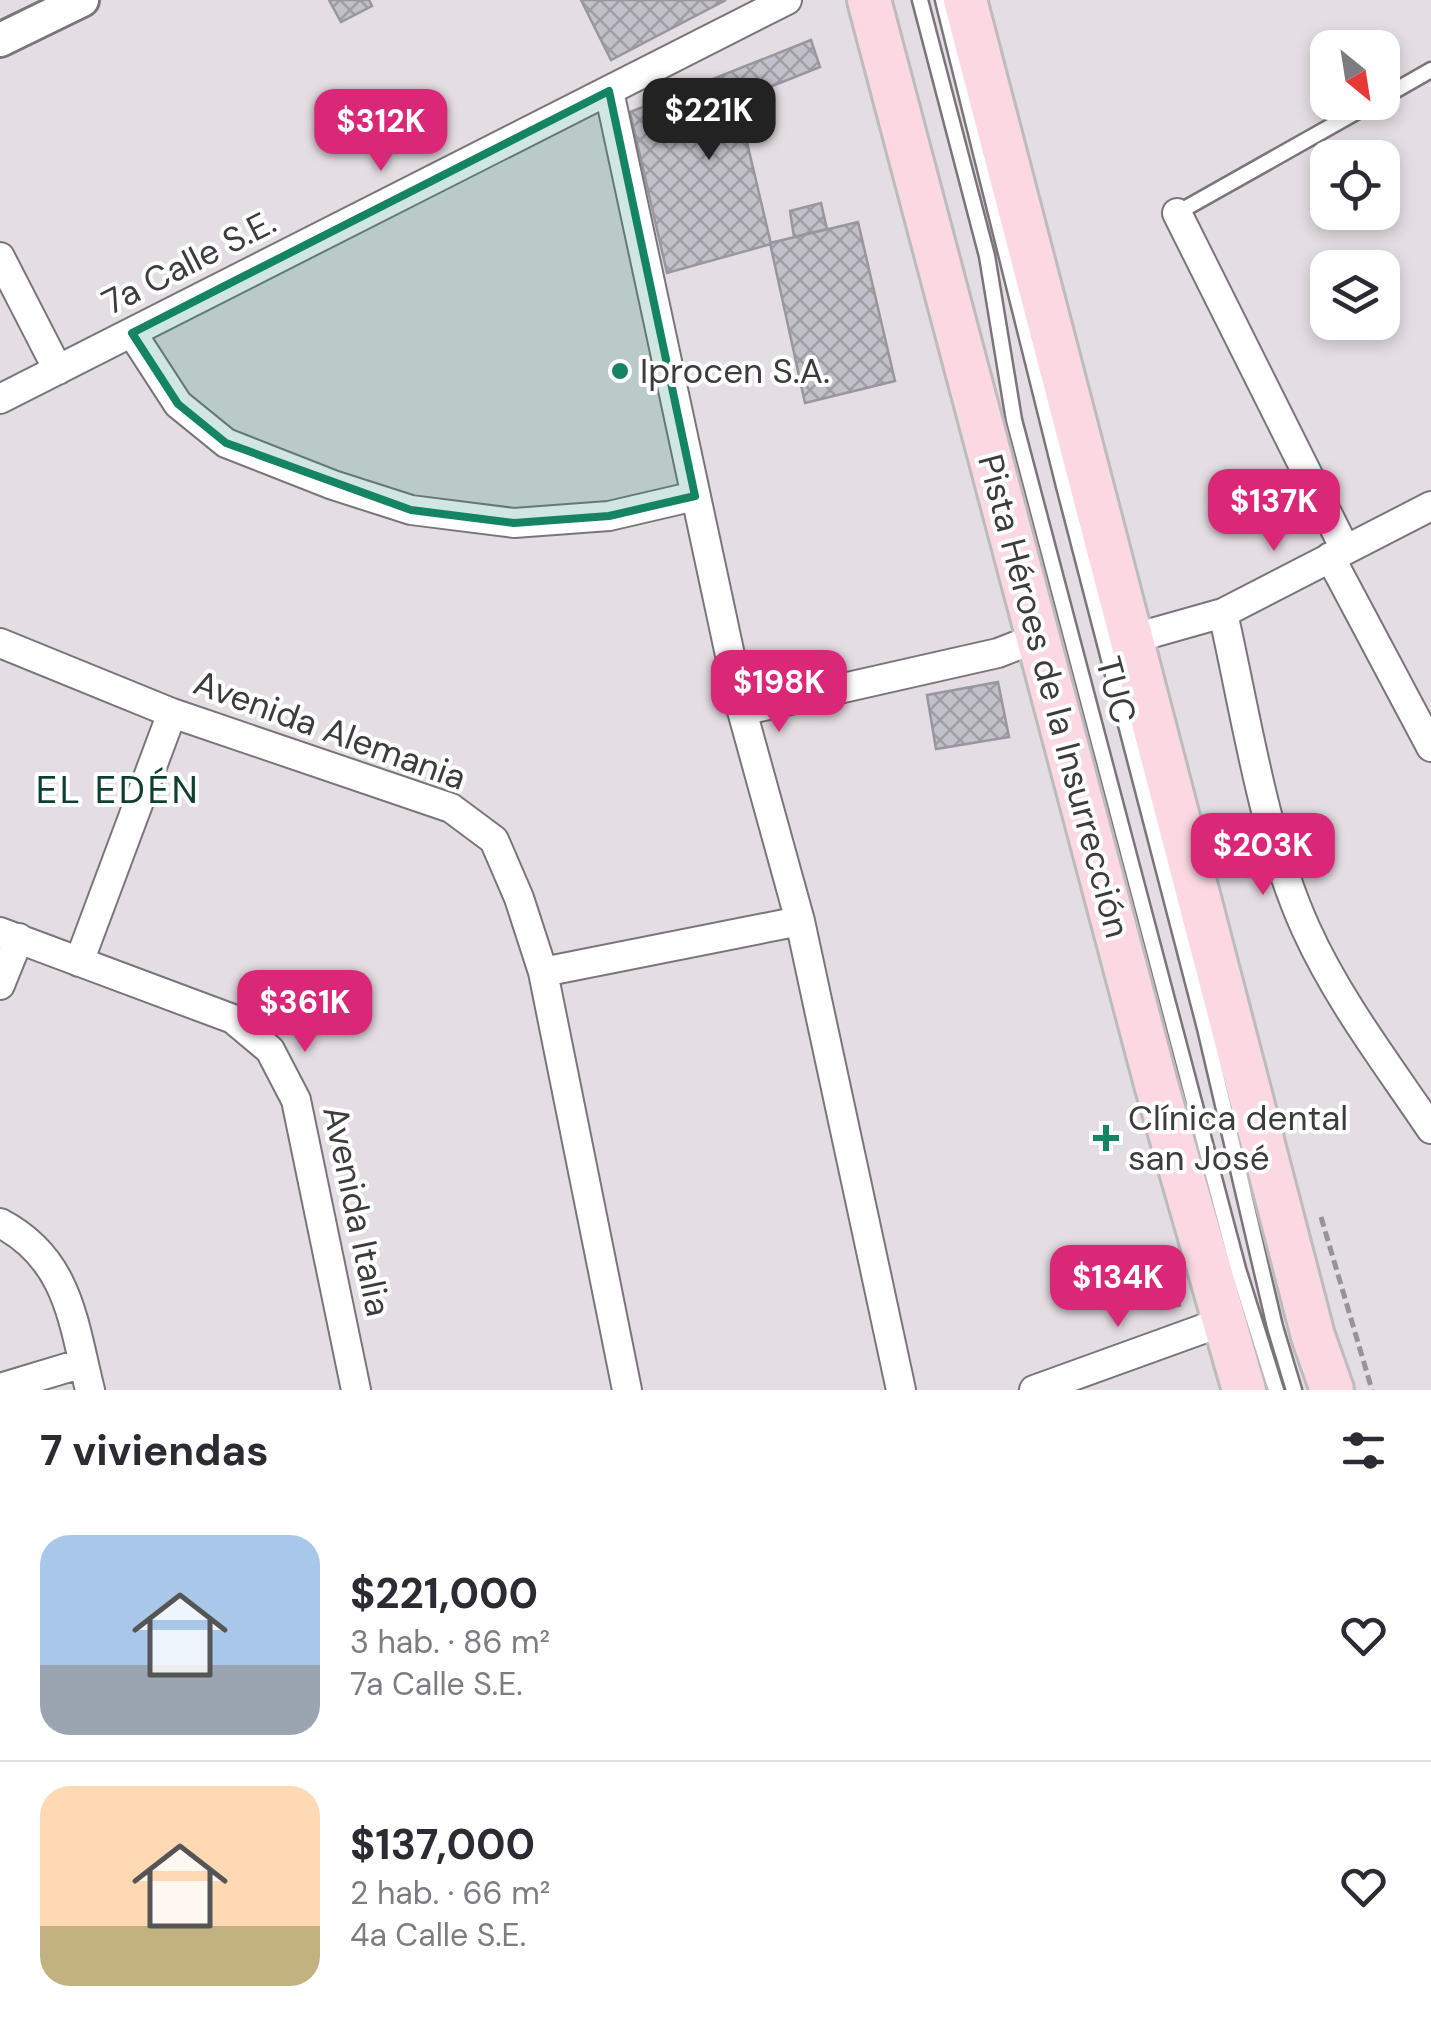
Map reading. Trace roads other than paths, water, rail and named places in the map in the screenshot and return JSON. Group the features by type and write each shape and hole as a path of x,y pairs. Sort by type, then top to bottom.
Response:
{"main road":[{"name":"Pista Héroes de la Insurrección","path":"868,0 1222,1322 1244,1390"},
{"path":"964,0 1313,1336 1332,1390"}],"street":[{"path":"0,40 82,0"},
{"name":"7a Calle S.E.","path":"0,399 787,0"},
{"path":"609,91 742,712 800,921 901,1390"},
{"path":"1177,213 1431,747"},
{"path":"0,257 58,370"},
{"path":"132,333 178,404 226,442 332,486 411,510 514,523 609,516 695,496"},
{"path":"1130,639 1223,613 1431,506"},
{"path":"1223,613 1277,852 1306,930 1345,999 1431,1130"},
{"path":"742,712 998,653 1039,637"},
{"name":"Avenida Alemania","path":"0,643 172,712 451,808 494,840 520,898 543,972 626,1390"},
{"path":"79,962 172,712"},
{"path":"543,972 800,921"},
{"path":"0,985 9,935"},
{"name":"Avenida Italia","path":"9,935 234,1019 270,1050 296,1100 356,1390"},
{"path":"0,1223 51,1264 68,1300 86,1377 0,1388"},
{"path":"1034,1390 1222,1322"}],"lane":[{"name":"TUC","path":"920,0 987,256 1014,420 1238,1269 1276,1390"},
{"name":"TUC","path":"943,0 1294,1390"},
{"path":"1400,88 1431,70"},
{"path":"1177,213 1342,120"}],"place":[{"name":"Iprocen S.A.","path":"620,371"},
{"name":"Clínica dental san José","path":"1106,1138"}],"district":[{"name":"EL EDÉN","path":"118,790"}]}
